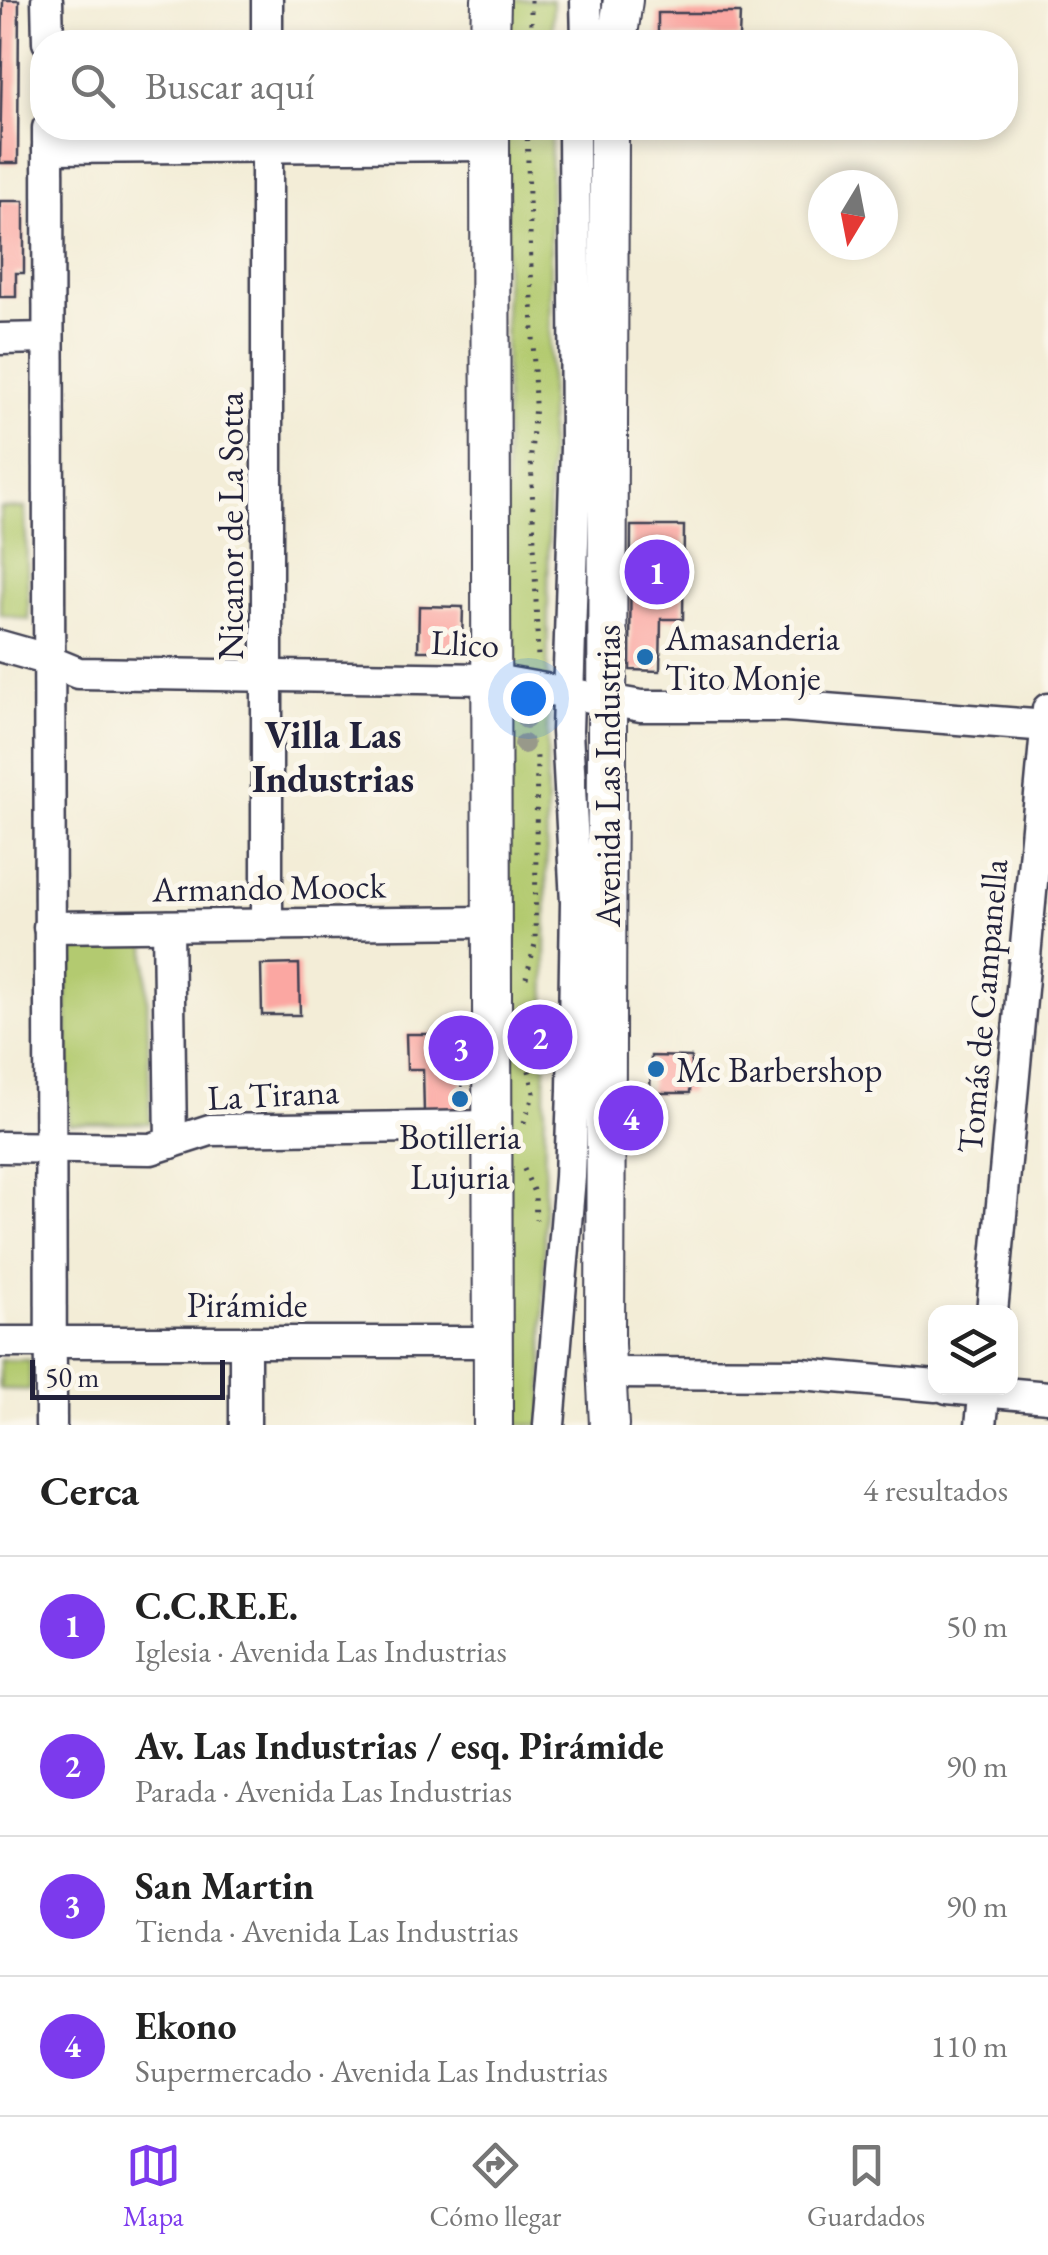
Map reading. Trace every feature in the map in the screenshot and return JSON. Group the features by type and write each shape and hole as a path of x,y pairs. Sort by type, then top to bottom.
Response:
{"main road":[{"path":"490,30 491,0"},
{"path":"619,30 623,0"},
{"path":"490,140 490,922 507,1129 493,1342 493,1425"},
{"name":"Avenida Las Industrias","path":"608,140 585,698 608,1425"}],"street":[{"path":"48,0 48,30"},
{"path":"267,30 268,0"},
{"path":"572,0 573,30"},
{"path":"586,0 586,30"},
{"path":"48,140 51,1425"},
{"name":"Nicanor de La Sotta","path":"267,140 267,925"},
{"path":"563,1425 589,1046 585,698 576,448 574,140"},
{"path":"549,1425 573,1120 576,902 567,768 585,698 587,140"},
{"path":"0,339 48,338"},
{"name":"Llico","path":"0,646 67,670 91,674 490,679 642,706 844,709 1047,719"},
{"name":"Tomás de Campanella","path":"993,1305 1047,719"},
{"name":"Armando Moock","path":"50,927 490,922"},
{"path":"168,926 171,1144"},
{"name":"La Tirana","path":"0,1147 151,1149 210,1130 507,1129"},
{"name":"Pirámide","path":"0,1342 493,1342"},
{"path":"245,1342 245,1425"},
{"path":"606,1373 802,1374 928,1385"},
{"path":"1018,1394 1048,1398"},
{"path":"981,1425 984,1395"}],"path":[{"path":"531,0 532,30"},
{"path":"527,140 538,688"},
{"path":"524,984 534,944 538,743"},
{"path":"507,1129 534,1093 522,1038"},
{"path":"523,1157 535,1195 536,1224"}],"green space":[{"path":"505,0 553,0 552,30 505,30"},
{"path":"505,140 551,140 543,1425 506,1425"},
{"path":"0,508 25,508 29,620 0,614"},
{"path":"146,941 150,1123 68,1124 66,944"},
{"path":"0,1360 30,1360 30,1390 0,1389"}],"building":[{"path":"3,0 19,0 18,163 0,163"},
{"path":"658,13 740,13 739,30 658,30"},
{"path":"0,201 24,201 24,273 16,273 16,297 0,297"},
{"path":"631,526 684,526 683,619 661,619 660,671 630,670"},
{"path":"419,606 463,607 462,644 458,651 418,651"},
{"path":"299,964 300,1015 262,1015 261,965"},
{"path":"406,1034 460,1034 462,1108 454,1113 424,1113 423,1069 407,1069"},
{"path":"651,1056 691,1057 690,1093 650,1093"}],"place":[{"name":"C.C.RE.E.","path":"657,572"},
{"name":"Amasanderia Tito Monje","path":"645,657"},
{"name":"Av. Las Industrias / esq. Pirámide","path":"540,1037"},
{"name":"San Martin","path":"461,1048"},
{"name":"Mc Barbershop","path":"656,1069"},
{"name":"Botilleria Lujuria","path":"460,1099"},
{"name":"Ekono","path":"631,1118"}],"district":[{"name":"Villa Las Industrias","path":"333,756"}]}
